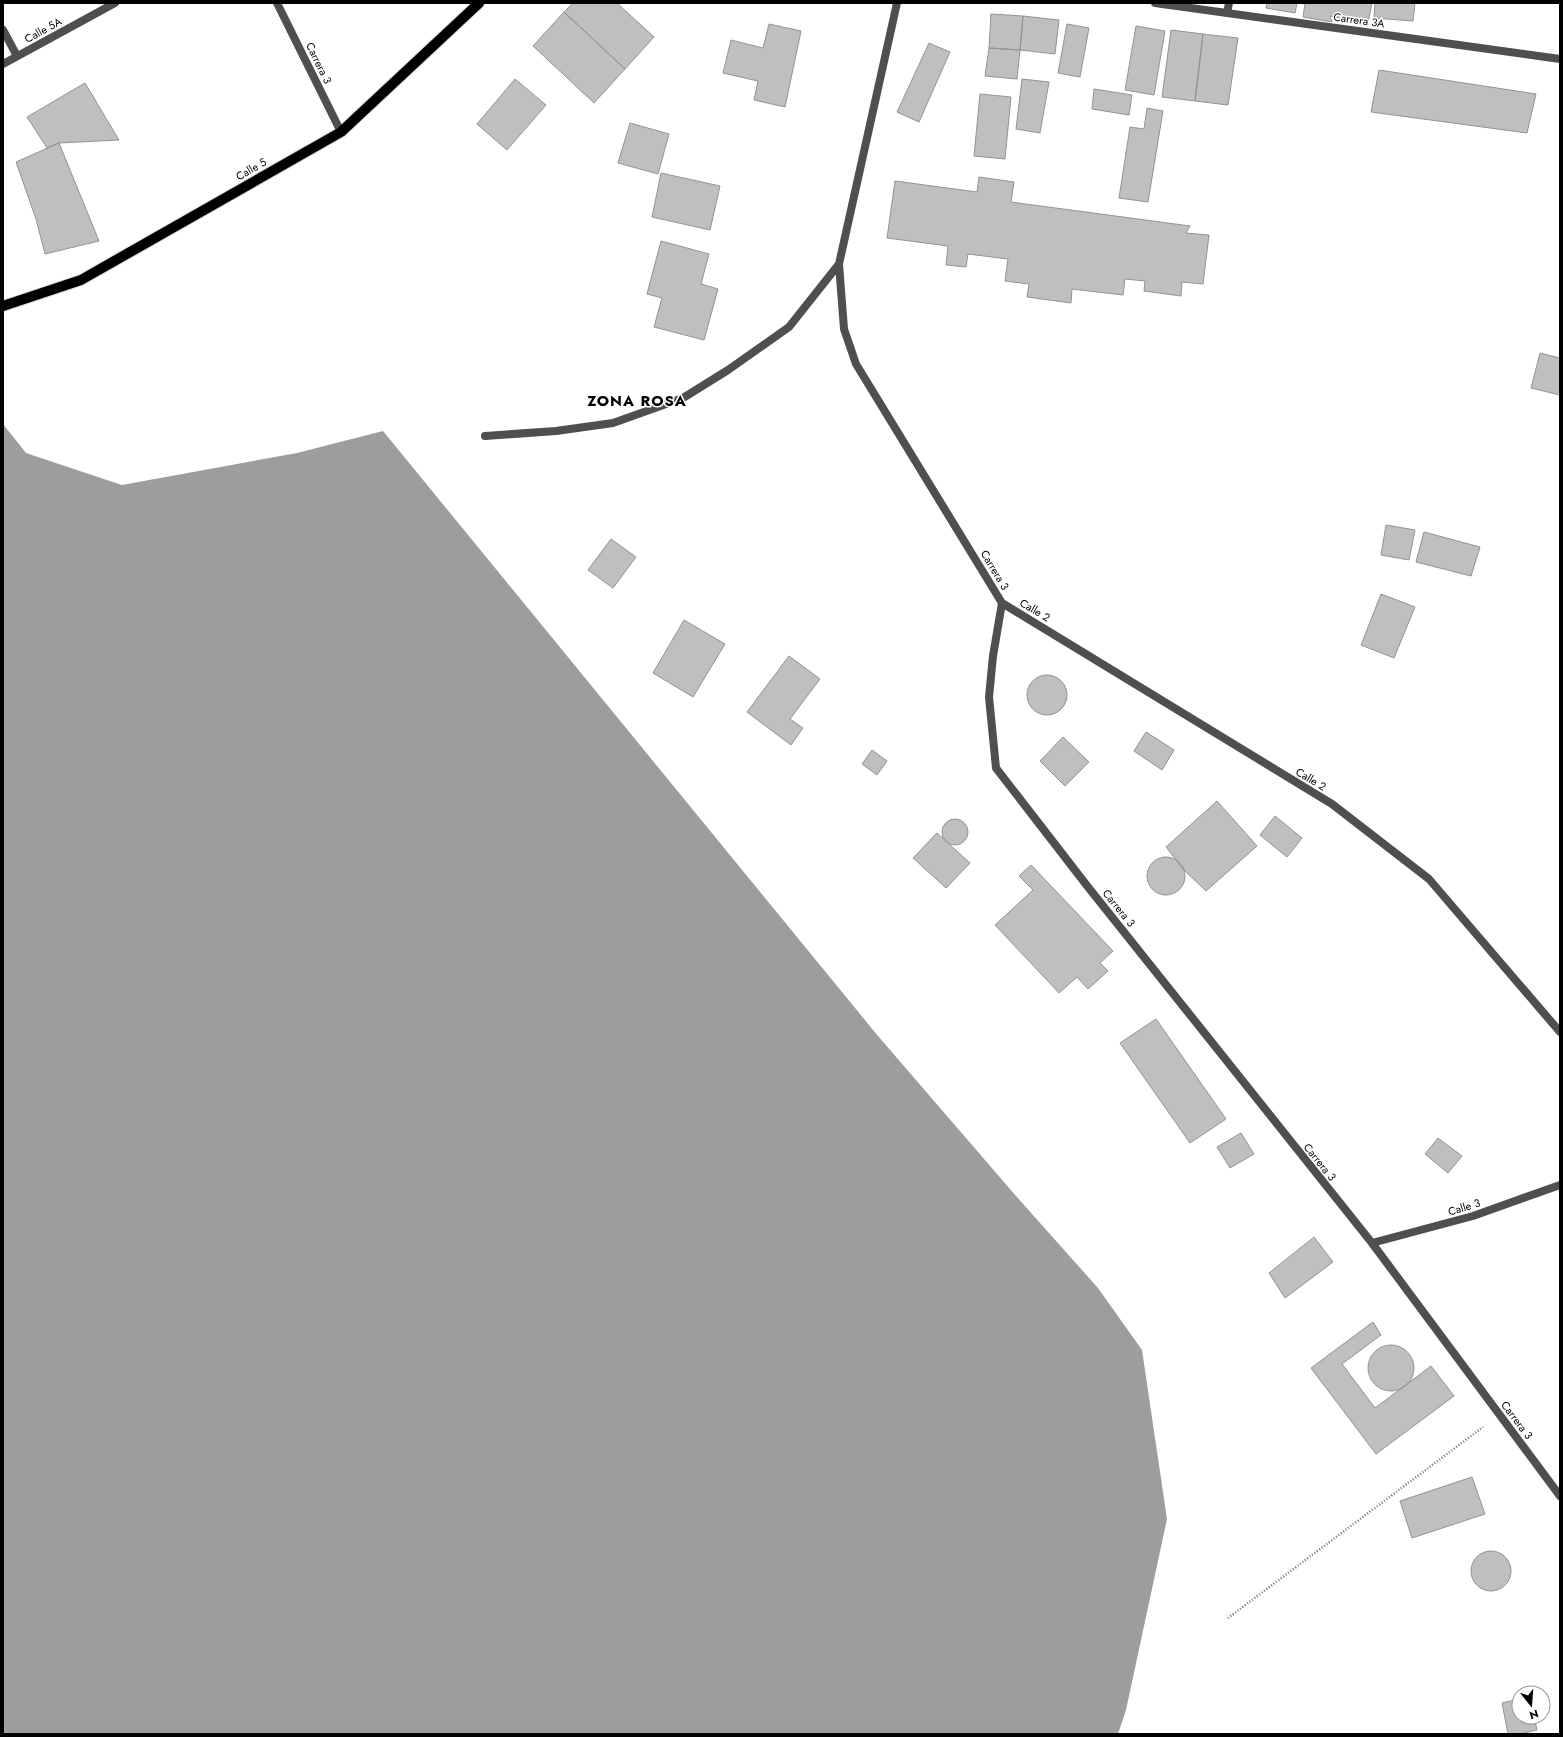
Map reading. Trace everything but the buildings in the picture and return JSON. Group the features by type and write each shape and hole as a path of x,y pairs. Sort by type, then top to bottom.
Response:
{"main road":[{"name":"Calle 5","path":"3,306 81,280 341,132 479,3"}],"street":[{"name":"Calle 5A","path":"3,64 115,3"},
{"name":"Carrera 3","path":"277,3 341,132"},
{"path":"485,436 556,432 613,423 683,398 728,370 789,327 839,264 897,3"},
{"name":"Carrera 3A","path":"1155,3 1560,59"},
{"path":"1227,13 1229,3"},
{"path":"3,30 17,56"},
{"name":"Carrera 3","path":"839,264 844,329 856,364 1002,603 988,697 996,768 1097,899 1372,1243 1560,1496"},
{"name":"Calle 2","path":"1002,603 1338,809 1429,879 1560,1032"},
{"name":"Calle 3","path":"1372,1243 1473,1216 1560,1185"}],"path":[{"path":"1228,1618 1500,1414"}],"shaded area":[{"path":"3,424 26,453 122,485 297,453 383,431 878,1036 1016,1196 1098,1288 1142,1350 1167,1519 1126,1710 1118,1734 3,1734"}],"district":[{"name":"ZONA ROSA","path":"637,401"}]}
